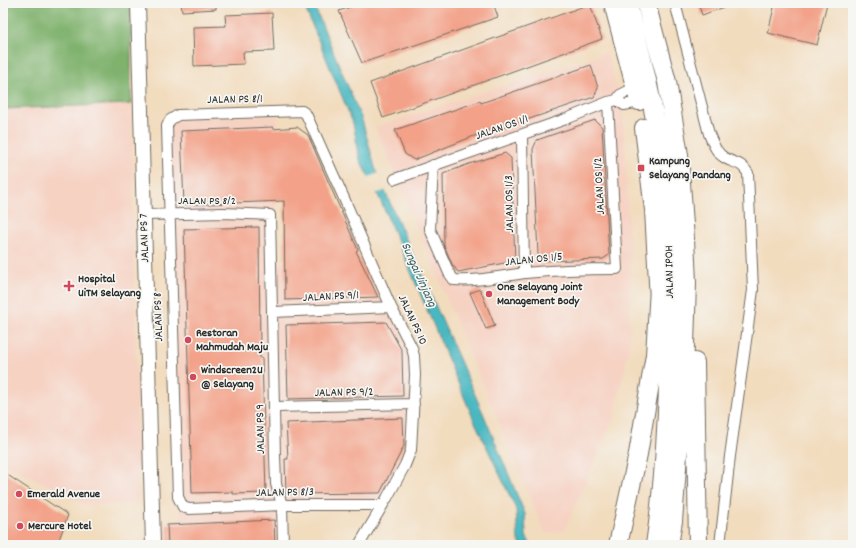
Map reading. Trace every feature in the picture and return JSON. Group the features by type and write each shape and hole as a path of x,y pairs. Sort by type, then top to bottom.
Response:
{"highway":[{"path":"613,3 638,94 649,166 659,287 660,341 649,545"},
{"name":"JALAN IPOH","path":"627,3 643,61 652,105 661,156 668,218 671,283 669,366 666,434 659,518 655,545"},
{"name":"JALAN IPOH","path":"646,3 667,82 679,154 685,240 686,326 673,521 669,545"},
{"path":"679,154 690,234 695,316 698,545"},
{"path":"618,545 638,454 654,362 659,287"}],"street":[{"name":"JALAN PS 7","path":"138,3 153,545"},
{"path":"675,3 709,134 715,148 724,158 743,166 748,173 753,290 730,456 720,545"},
{"path":"613,101 624,105 638,94"},
{"name":"JALAN OS 1/1","path":"395,179 566,119 613,101 620,95 638,94"},
{"name":"JALAN OS 1/2","path":"613,101 617,269"},
{"name":"JALAN PS 8/1","path":"170,120 178,114 302,111"},
{"name":"JALAN PS 10","path":"302,111 306,114 312,125 391,307 412,348 414,356 414,404 411,450 405,465 359,545"},
{"name":"JALAN PS 8","path":"170,120 167,126 178,497 182,507 189,509"},
{"name":"JALAN OS 1/3","path":"522,135 524,273"},
{"name":"JALAN OS 1/5","path":"433,165 430,229 448,273 454,280 480,280 524,273 573,269 617,269"},
{"name":"JALAN PS 8/2","path":"144,214 223,213 270,215"},
{"name":"JALAN PS 9","path":"270,215 276,484 282,505 283,545"},
{"name":"JALAN PS 9/1","path":"273,312 391,307"},
{"name":"JALAN PS 9/2","path":"274,407 414,404"},
{"name":"JALAN PS 8/3","path":"189,509 282,505 382,505"}],"shaded area":[{"path":"607,53 623,112 631,274 629,349 613,419 564,531 545,533 375,127"},
{"name":"Hospital UiTM Selayang","path":"131,104 139,504 85,505 3,463 3,109"},
{"path":"278,116 276,205 271,212 269,264 367,258 409,349 411,359 408,447 401,464 380,502 279,501 280,545 163,545 163,522 181,520 170,128 180,117"}],"green space":[{"path":"3,3 131,3 131,104 3,109"}],"water":[{"name":"Sungai Jinjang","path":"303,3 313,3 362,120 376,171 483,413 525,514 526,536 531,545 521,545 518,540 516,509 473,418 379,197 360,160 353,123"}],"pier":[{"path":"379,173 387,190 375,194 367,178"}],"building":[{"path":"181,3 216,3 216,9 182,11"},
{"path":"362,3 493,3 498,17 362,63 339,11"},
{"path":"698,3 733,3 733,4 702,15"},
{"path":"775,3 827,3 817,45 768,33"},
{"path":"590,4 602,39 383,118 370,83"},
{"path":"272,13 274,51 243,52 244,64 194,66 193,27 226,26 225,15"},
{"path":"591,65 598,88 594,97 500,129 499,126 414,160 405,154 395,130 480,101 481,103"},
{"path":"595,120 602,127 609,255 603,259 542,261 538,254 533,149 537,140"},
{"path":"273,127 273,129 297,127 308,135 358,250 356,251 378,297 285,300 284,201 184,205 181,131"},
{"path":"505,153 511,158 515,261 458,272 452,264 444,245 443,174"},
{"path":"259,227 260,358 262,358 266,493 192,493 184,229"},
{"path":"480,289 495,326 486,329 470,293"},
{"path":"386,322 402,351 403,396 288,399 286,325"},
{"path":"403,418 404,446 380,493 286,494 285,459 288,459 286,423"},
{"name":"Emerald Avenue","path":"3,472 68,515 57,545 3,545"},
{"path":"274,520 275,545 168,545 167,525"}],"place":[{"name":"Kampung Selayang Pandang","path":"641,168"},
{"name":"Hospital UiTM Selayang","path":"69,286"},
{"name":"One Selayang Joint Management Body","path":"489,294"},
{"name":"Restoran Mahmudah Maju","path":"188,340"},
{"name":"Windscreen2U @ Selayang","path":"193,377"},
{"name":"Emerald Avenue","path":"19,494"},
{"name":"Mercure Hotel","path":"20,526"}]}
